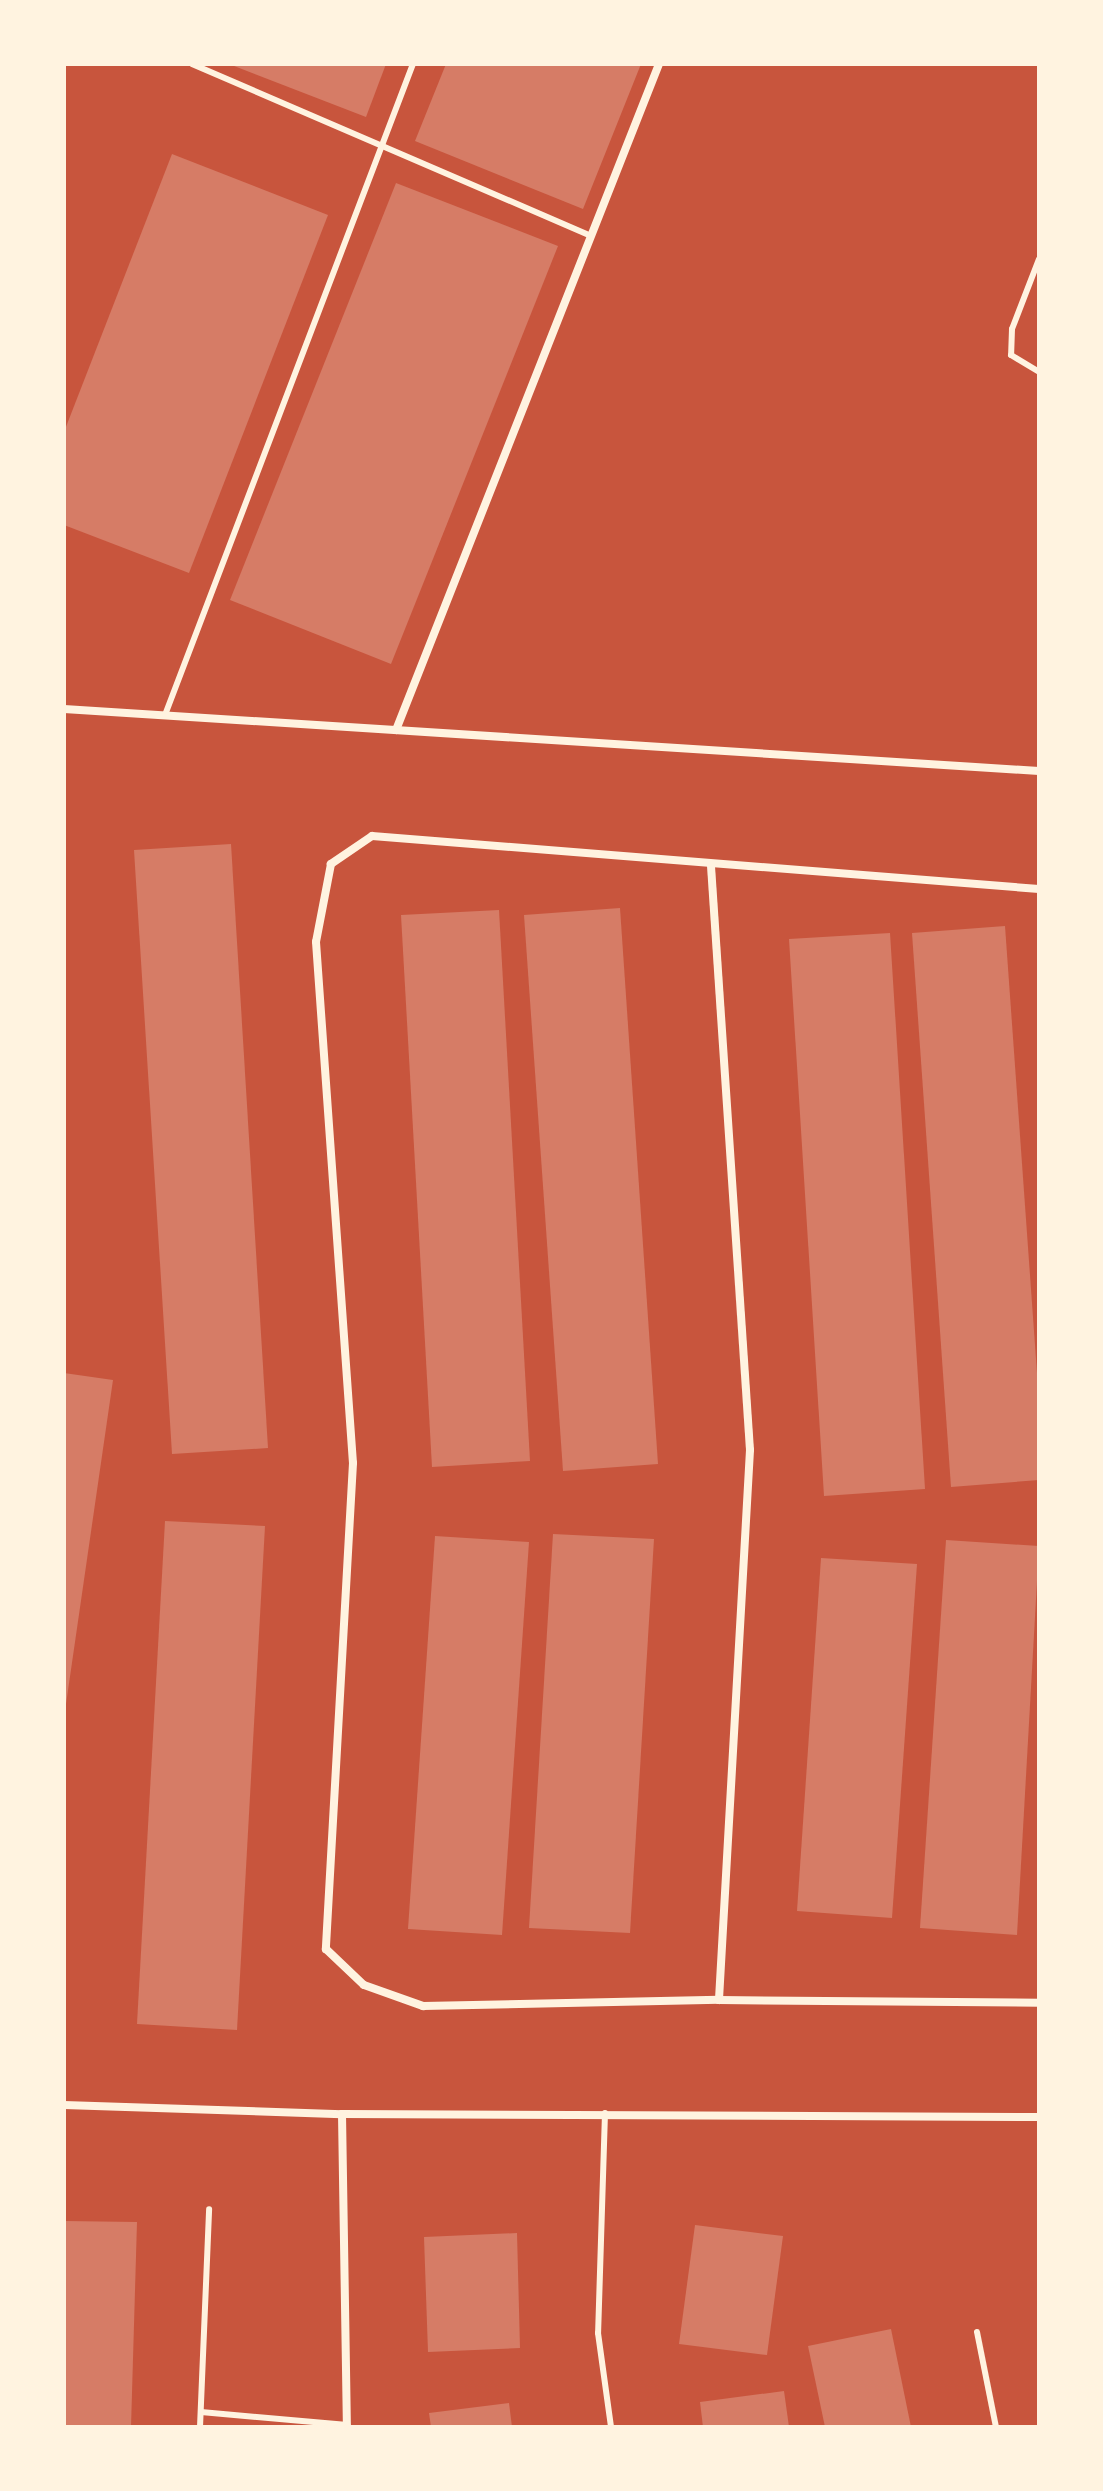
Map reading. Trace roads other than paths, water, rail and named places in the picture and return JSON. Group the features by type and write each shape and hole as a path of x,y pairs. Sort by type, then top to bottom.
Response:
{"street":[{"path":"396,730 659,64"},
{"path":"64,709 1039,771"},
{"path":"1039,889 711,866 372,836 331,864 316,942 353,1463 326,1949 364,1985 423,2006 719,2000 1039,2003"},
{"path":"711,866 750,1450 719,2000"},
{"path":"64,2105 342,2114 1039,2117"},
{"path":"342,2114 347,2426"}],"lane":[{"path":"192,64 591,236"},
{"path":"165,715 413,64"},
{"path":"1039,259 1036,274 1012,329 1011,355 1039,372"},
{"path":"605,2113 598,2333 611,2427"},
{"path":"200,2427 209,2209"},
{"path":"977,2332 996,2427"},
{"path":"201,2412 347,2426"}]}
